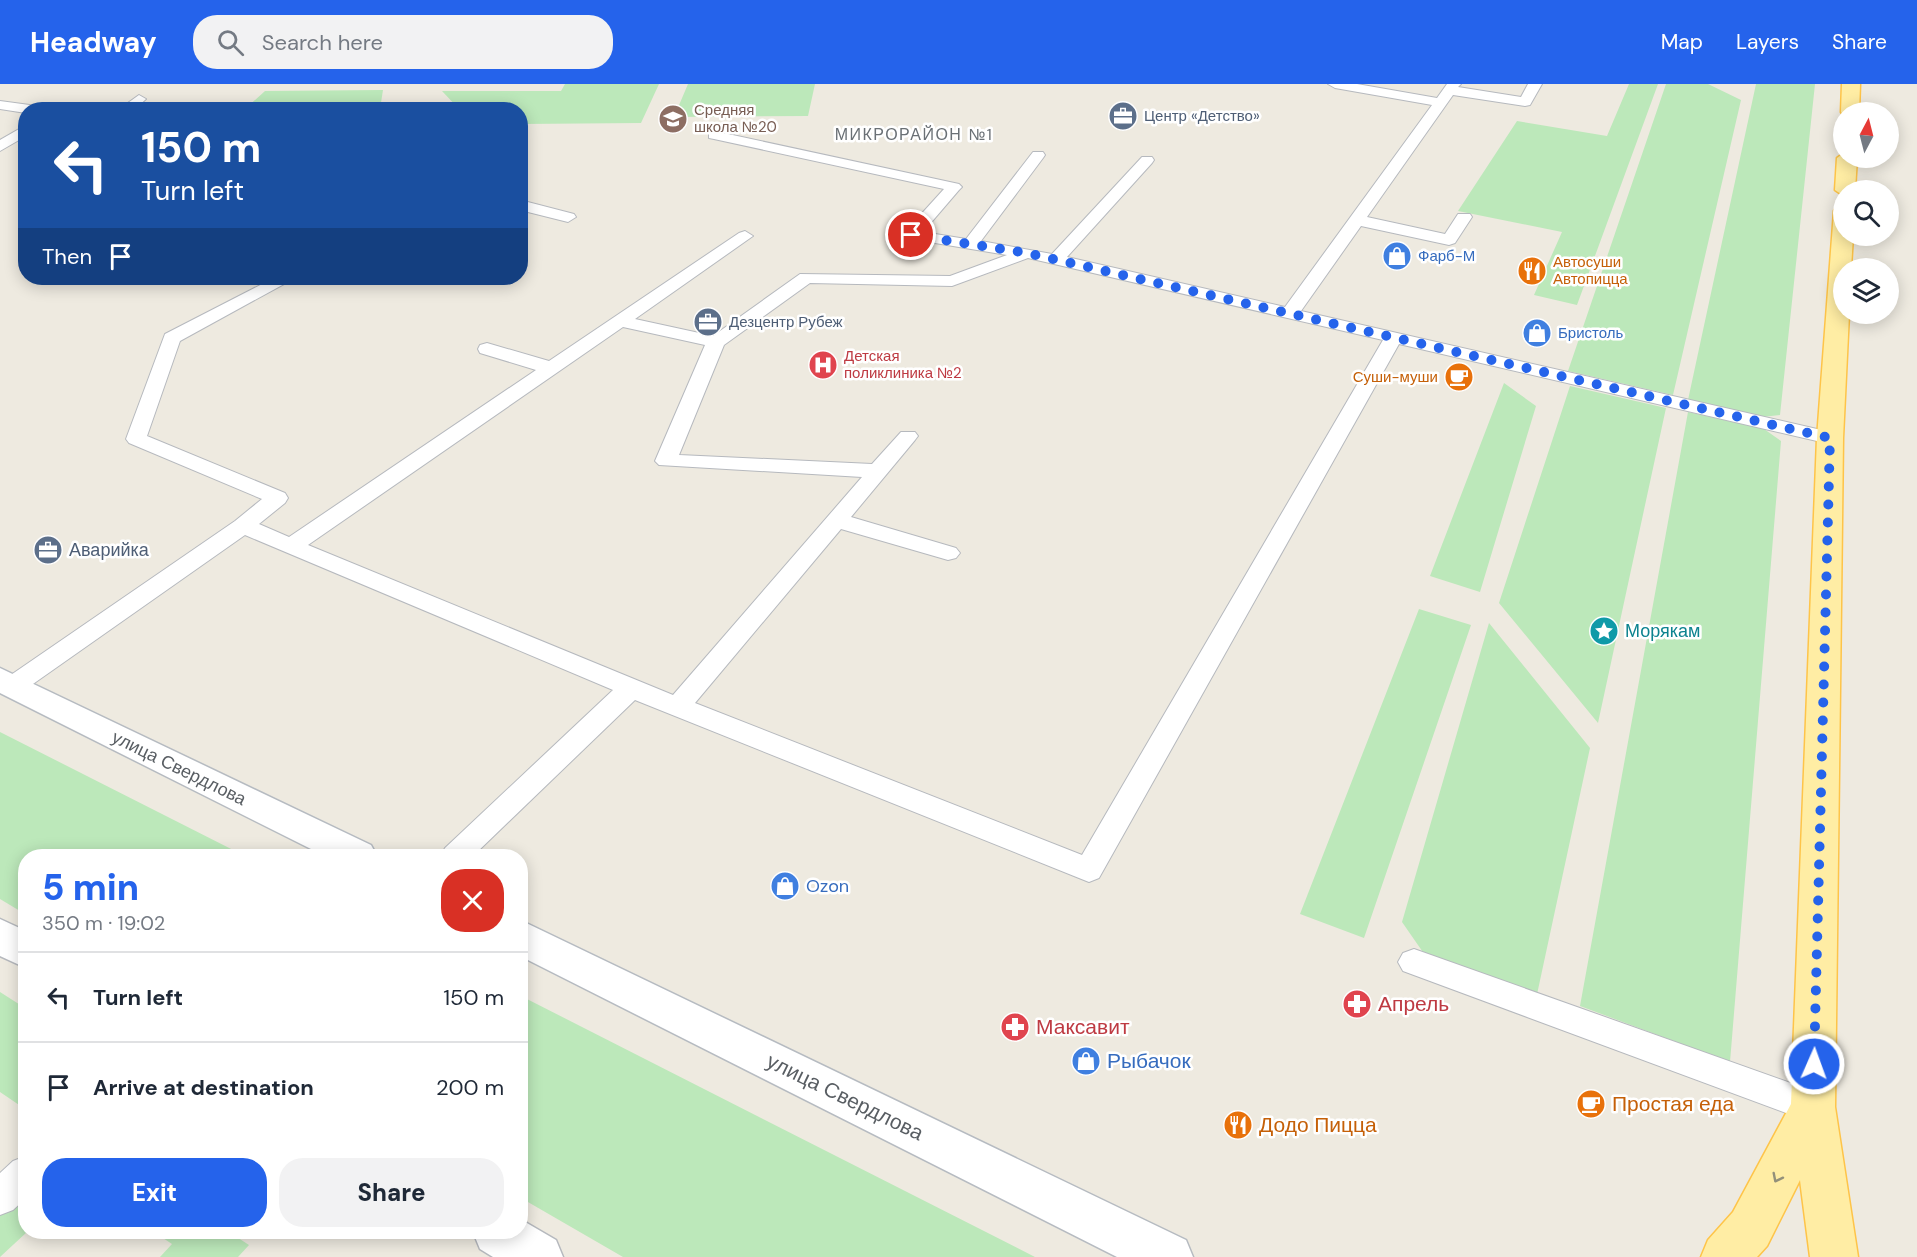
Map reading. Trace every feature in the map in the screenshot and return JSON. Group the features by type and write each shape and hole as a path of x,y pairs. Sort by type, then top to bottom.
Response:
{"main road":[{"path":"1850,102 1851,84"},
{"path":"1834,1257 1813,1107 1830,438 1842,246"},
{"name":"улица Свердлова","path":"7,682 344,849"},
{"name":"улица Свердлова","path":"528,941 1169,1257"},
{"path":"1725,1257 1750,1229 1813,1107"},
{"path":"509,1239 540,1257"}],"lane":[{"path":"1335,84 1448,92 1525,102 1535,84"},
{"path":"1290,313 1448,92"},
{"path":"135,102 139,99"},
{"path":"0,105 18,107"},
{"path":"0,147 18,135"},
{"path":"714,135 954,187 911,235 1056,259 1830,438"},
{"path":"970,244 1038,155"},
{"path":"1056,259 1147,160"},
{"path":"528,207 568,217"},
{"path":"1357,220 1449,240 1464,217"},
{"path":"292,545 745,236"},
{"path":"878,471 666,461 716,342 806,278 952,281 1027,253"},
{"path":"7,682 243,526 277,498 136,439 172,338 273,285"},
{"path":"620,321 716,342"},
{"path":"243,526 631,688 1089,870 1394,337"},
{"path":"487,349 551,368"},
{"path":"678,706 908,436"},
{"path":"836,520 948,553"},
{"path":"462,849 631,688"},
{"path":"1414,962 1813,1107"},
{"path":"0,1197 18,1180"}],"green space":[{"path":"565,84 659,84 641,123 528,124 528,102 452,102 442,91 561,91"},
{"path":"688,84 815,84 808,116 674,117"},
{"path":"1629,84 1658,84 1577,305 1534,295 1562,232 1458,211 1517,121 1607,136"},
{"path":"1666,84 1708,84 1741,100 1673,395 1568,371"},
{"path":"1756,84 1815,84 1780,415 1762,417 1688,400"},
{"path":"383,90 381,102 253,102 265,91"},
{"path":"1504,383 1536,406 1480,592 1430,576"},
{"path":"1570,386 1666,408 1598,723 1499,603"},
{"path":"1688,412 1764,429 1781,441 1730,1062 1580,1006"},
{"path":"1419,609 1471,625 1364,938 1300,914"},
{"path":"1489,623 1590,748 1536,999 1427,958 1402,922"},
{"path":"0,732 231,849 18,849 18,910 0,899"},
{"path":"0,992 18,1004 18,1104 0,1092"},
{"path":"528,1000 1035,1257 623,1257 528,1202"},
{"path":"18,1198 19,1239 0,1257 0,1215"},
{"path":"164,1239 240,1239 249,1245 238,1257 160,1257 172,1244"}],"place":[{"name":"Центр «Детство»","path":"1123,116"},
{"name":"Средняя школа №20","path":"673,119"},
{"name":"Фарб-М","path":"1397,256"},
{"name":"Автосуши Автопицца","path":"1532,271"},
{"name":"Дезцентр Рубеж","path":"708,322"},
{"name":"Бристоль","path":"1537,333"},
{"name":"Детская поликлиника №2","path":"823,365"},
{"name":"Суши-муши","path":"1459,377"},
{"name":"Аварийка","path":"48,550"},
{"name":"Морякам","path":"1604,631"},
{"name":"Ozon","path":"785,886"},
{"name":"Апрель","path":"1357,1004"},
{"name":"Максавит","path":"1015,1027"},
{"name":"Рыбачок","path":"1086,1061"},
{"name":"Простая еда","path":"1591,1104"},
{"name":"Додо Пицца","path":"1238,1125"}],"district":[{"name":"МИКРОРАЙОН №1","path":"914,134"}],"route":[{"path":"911,235 1027,253 1830,438 1814,1064"}]}
